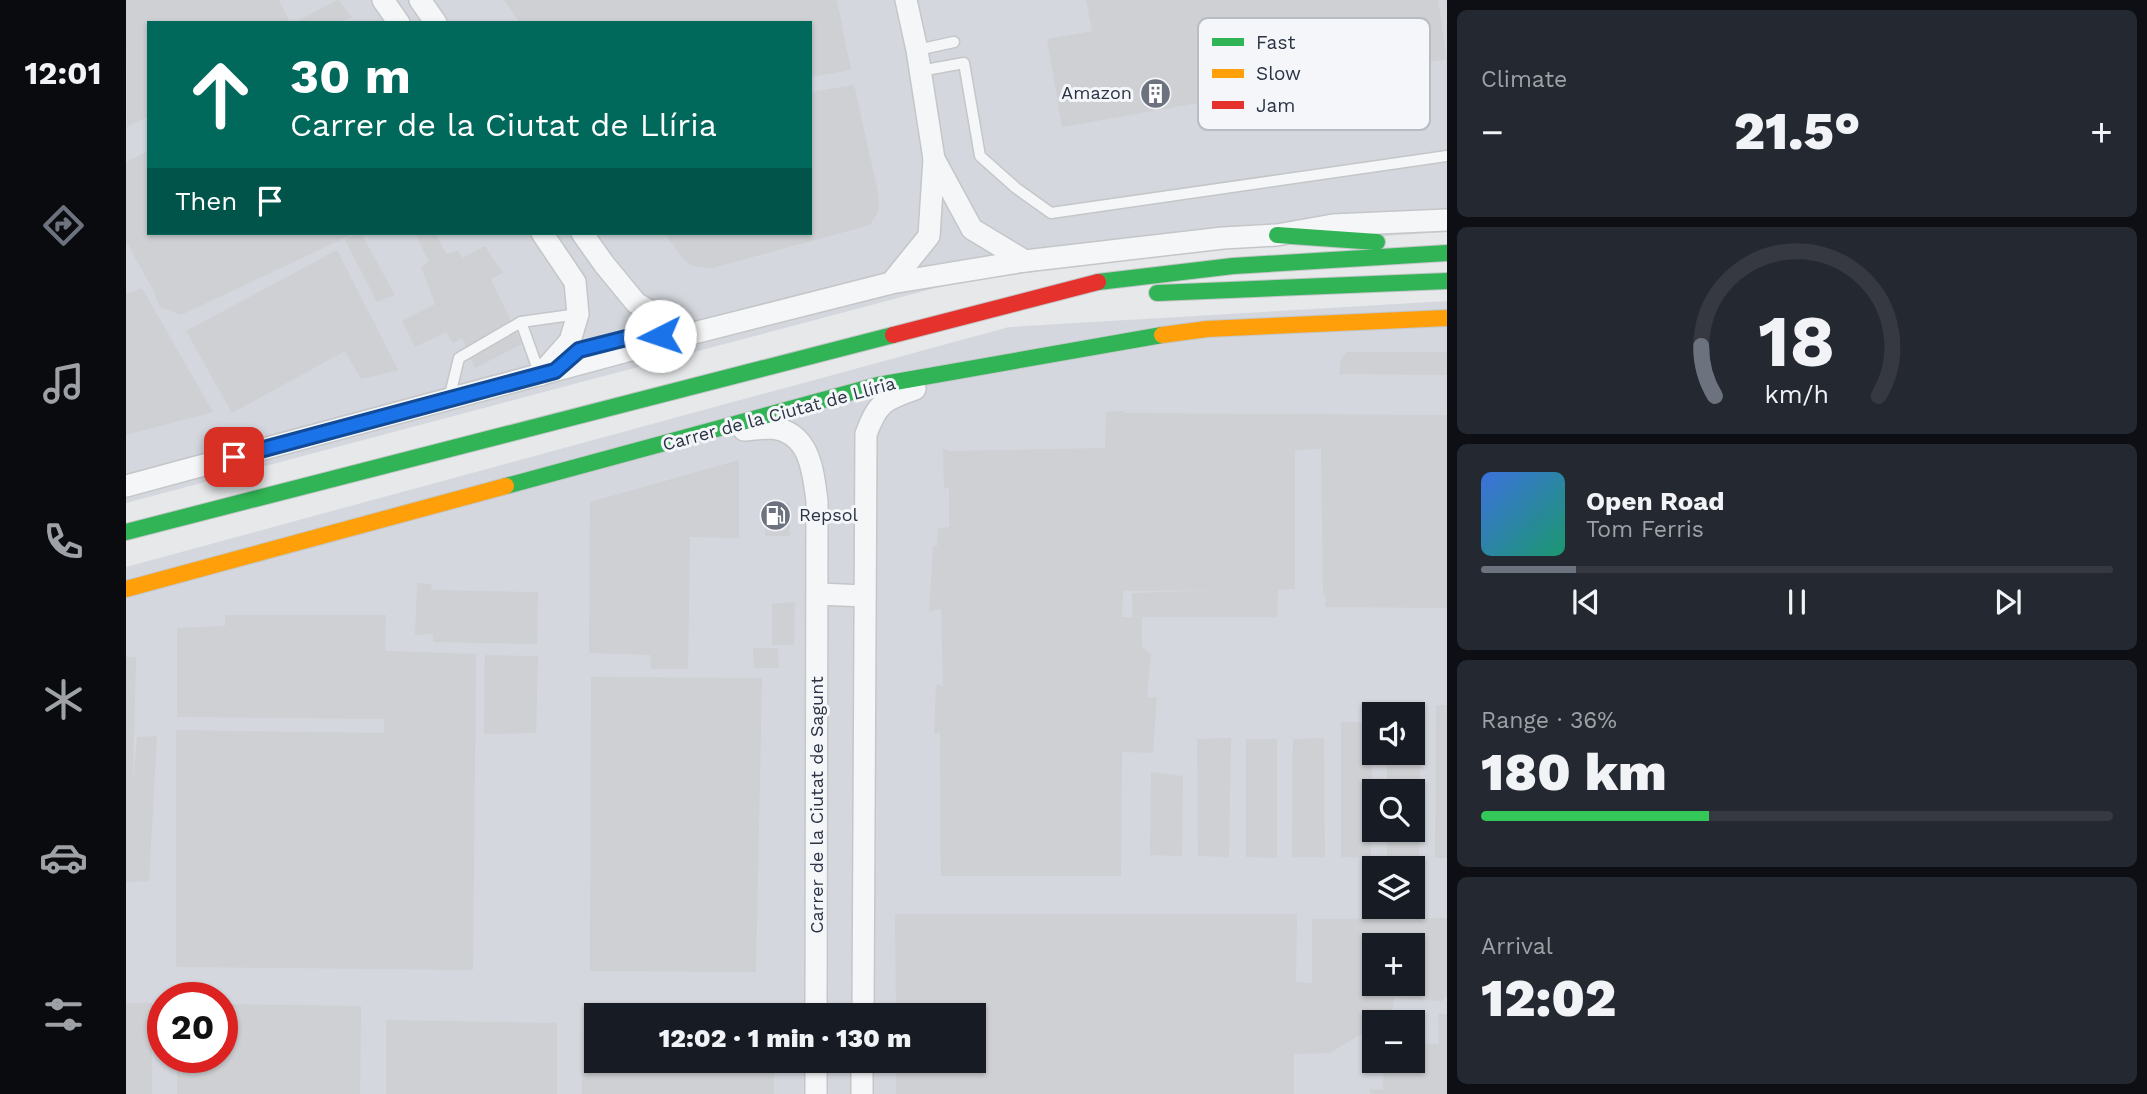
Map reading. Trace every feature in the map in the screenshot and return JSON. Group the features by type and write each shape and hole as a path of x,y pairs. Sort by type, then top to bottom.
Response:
{"street":[{"path":"383,0 398,21"},
{"path":"420,0 435,21"},
{"path":"891,283 929,236 934,159 906,0"},
{"path":"934,159 972,229 1025,261"},
{"path":"126,486 682,336 891,283 1025,261 1223,238 1277,235 1333,225 1447,220"},
{"path":"542,235 575,282 578,314 570,341 547,373"},
{"path":"583,235 636,303 682,336"},
{"path":"1277,235 1380,242 1447,242"},
{"path":"126,532 1101,281 1233,266 1447,253"},
{"path":"575,282 604,264"},
{"path":"999,306 1108,295 1447,281"},
{"name":"Carrer de la Ciutat de Llíria","path":"126,589 878,385 1116,342 1207,330 1447,318"},
{"path":"863,1003 866,434 873,414 887,399 979,367"},
{"name":"Carrer de la Ciutat de Sagunt","path":"714,431 773,428 799,440 811,460 817,501 818,594 816,1003"},
{"path":"818,594 865,596"},
{"path":"816,1073 816,1094"},
{"path":"862,1073 862,1094"}],"lane":[{"path":"918,61 954,42"},
{"path":"918,61 964,63 980,156 1016,188 1051,213 1447,156"},
{"path":"449,399 459,358 522,322 578,314"},
{"path":"522,322 547,373"}],"shaded area":[{"path":"126,0 1447,0 1447,232 1225,246 958,282 126,503"},
{"path":"1447,301 1447,1094 126,1094 126,567 1009,327"}],"building":[{"path":"126,0 279,0 289,21 147,21 147,117 127,127"},
{"path":"338,0 352,17 343,21 299,20"},
{"path":"504,0 837,0 851,70 812,77 812,21 519,21"},
{"path":"1086,0 1438,0 1447,59 1430,62 1430,18 1198,18 1198,103 1062,127 1047,39 1092,31"},
{"path":"854,85 878,193 879,210 870,225 712,268 693,266 682,258 666,235 812,235 812,92"},
{"path":"147,152 147,235 351,235 181,315 160,307 126,241 126,162"},
{"path":"354,235 362,235 395,295 377,302 345,240"},
{"path":"416,235 437,235 446,254 458,251 463,258 485,246 503,273 491,279 522,344 475,368 462,338 453,343 446,332 415,347 402,321 435,304 421,267 429,262"},
{"path":"337,250 398,370 361,379 345,351 232,413 186,331"},
{"path":"142,288 213,412 126,435 126,294"},
{"path":"1347,352 1447,352 1447,375 1339,374 1342,357"},
{"path":"1106,412 1447,415 1447,608 1325,607 1321,449 1295,450 1295,589 1278,590 1277,617 1142,617 1142,647 1151,654 1147,697 1157,697 1153,753 1122,752 1121,876 941,876 940,732 934,734 936,684 943,686 941,609 929,611 933,546 937,546 938,528 949,527 949,487 944,489 943,449 1105,448","holes":["1221,590 1132,593 1133,617 1122,617 1123,591"]},
{"path":"739,460 739,538 690,537 688,669 651,669 650,655 589,653 590,502"},
{"path":"765,503 790,503 790,536 765,536"},
{"path":"417,583 431,584 432,590 538,592 537,644 433,642 433,634 415,635"},
{"path":"795,602 794,645 772,645 772,604"},
{"path":"225,615 386,615 385,651 476,654 473,970 176,967 176,730 384,733 384,719 177,717 177,628 225,626"},
{"path":"753,648 778,648 779,668 754,668"},
{"path":"485,655 538,656 536,733 484,734"},
{"path":"126,657 136,657 133,782 137,737 157,736 149,881 126,882"},
{"path":"591,677 762,678 756,972 590,971"},
{"path":"1436,705 1447,705 1447,858 1435,858"},
{"path":"1341,722 1362,722 1362,765 1372,765 1372,779 1362,779 1362,842 1371,842 1371,856 1341,857"},
{"path":"1231,738 1229,857 1198,856 1197,739"},
{"path":"1324,738 1325,857 1292,857 1293,739"},
{"path":"1246,739 1277,739 1277,858 1246,857"},
{"path":"1387,765 1420,765 1420,779 1387,779"},
{"path":"1151,772 1183,776 1182,856 1150,855"},
{"path":"1387,842 1419,842 1419,856 1387,856"},
{"path":"895,914 1297,914 1296,982 1312,983 1312,919 1447,918 1447,996 1442,1001 1394,998 1392,1010 1362,1010 1362,1033 1330,1053 1294,1054 1294,1094 896,1094 896,1073 986,1073 986,1003 896,1003"},
{"path":"126,1003 147,1003 147,1073 152,1073 152,1094 126,1094"},
{"path":"238,1004 361,1006 360,1094 177,1094 177,1073 238,1073"},
{"path":"583,1006 584,1073 774,1073 774,1094 582,1094"},
{"path":"1438,1014 1447,1014 1447,1094 1370,1094 1370,1089 1383,1090 1384,1073 1425,1073 1425,1044 1439,1044"},
{"path":"386,1020 557,1023 557,1094 386,1094"}],"traffic: fast":[{"path":"1277,235 1377,242"},
{"path":"1098,282 1233,266 1447,253"},
{"path":"1157,293 1447,281"},
{"path":"126,532 893,335"},
{"path":"506,486 878,385 1162,335"}],"traffic: slow":[{"path":"1162,335 1207,329 1447,318"},
{"path":"126,589 506,486"}],"traffic: jam":[{"path":"893,335 1098,282"}],"place":[{"name":"Amazon","path":"1155,93"},
{"name":"Repsol","path":"776,515"}],"route":[{"path":"234,457 555,371 579,350 646,333 660,336"}]}
